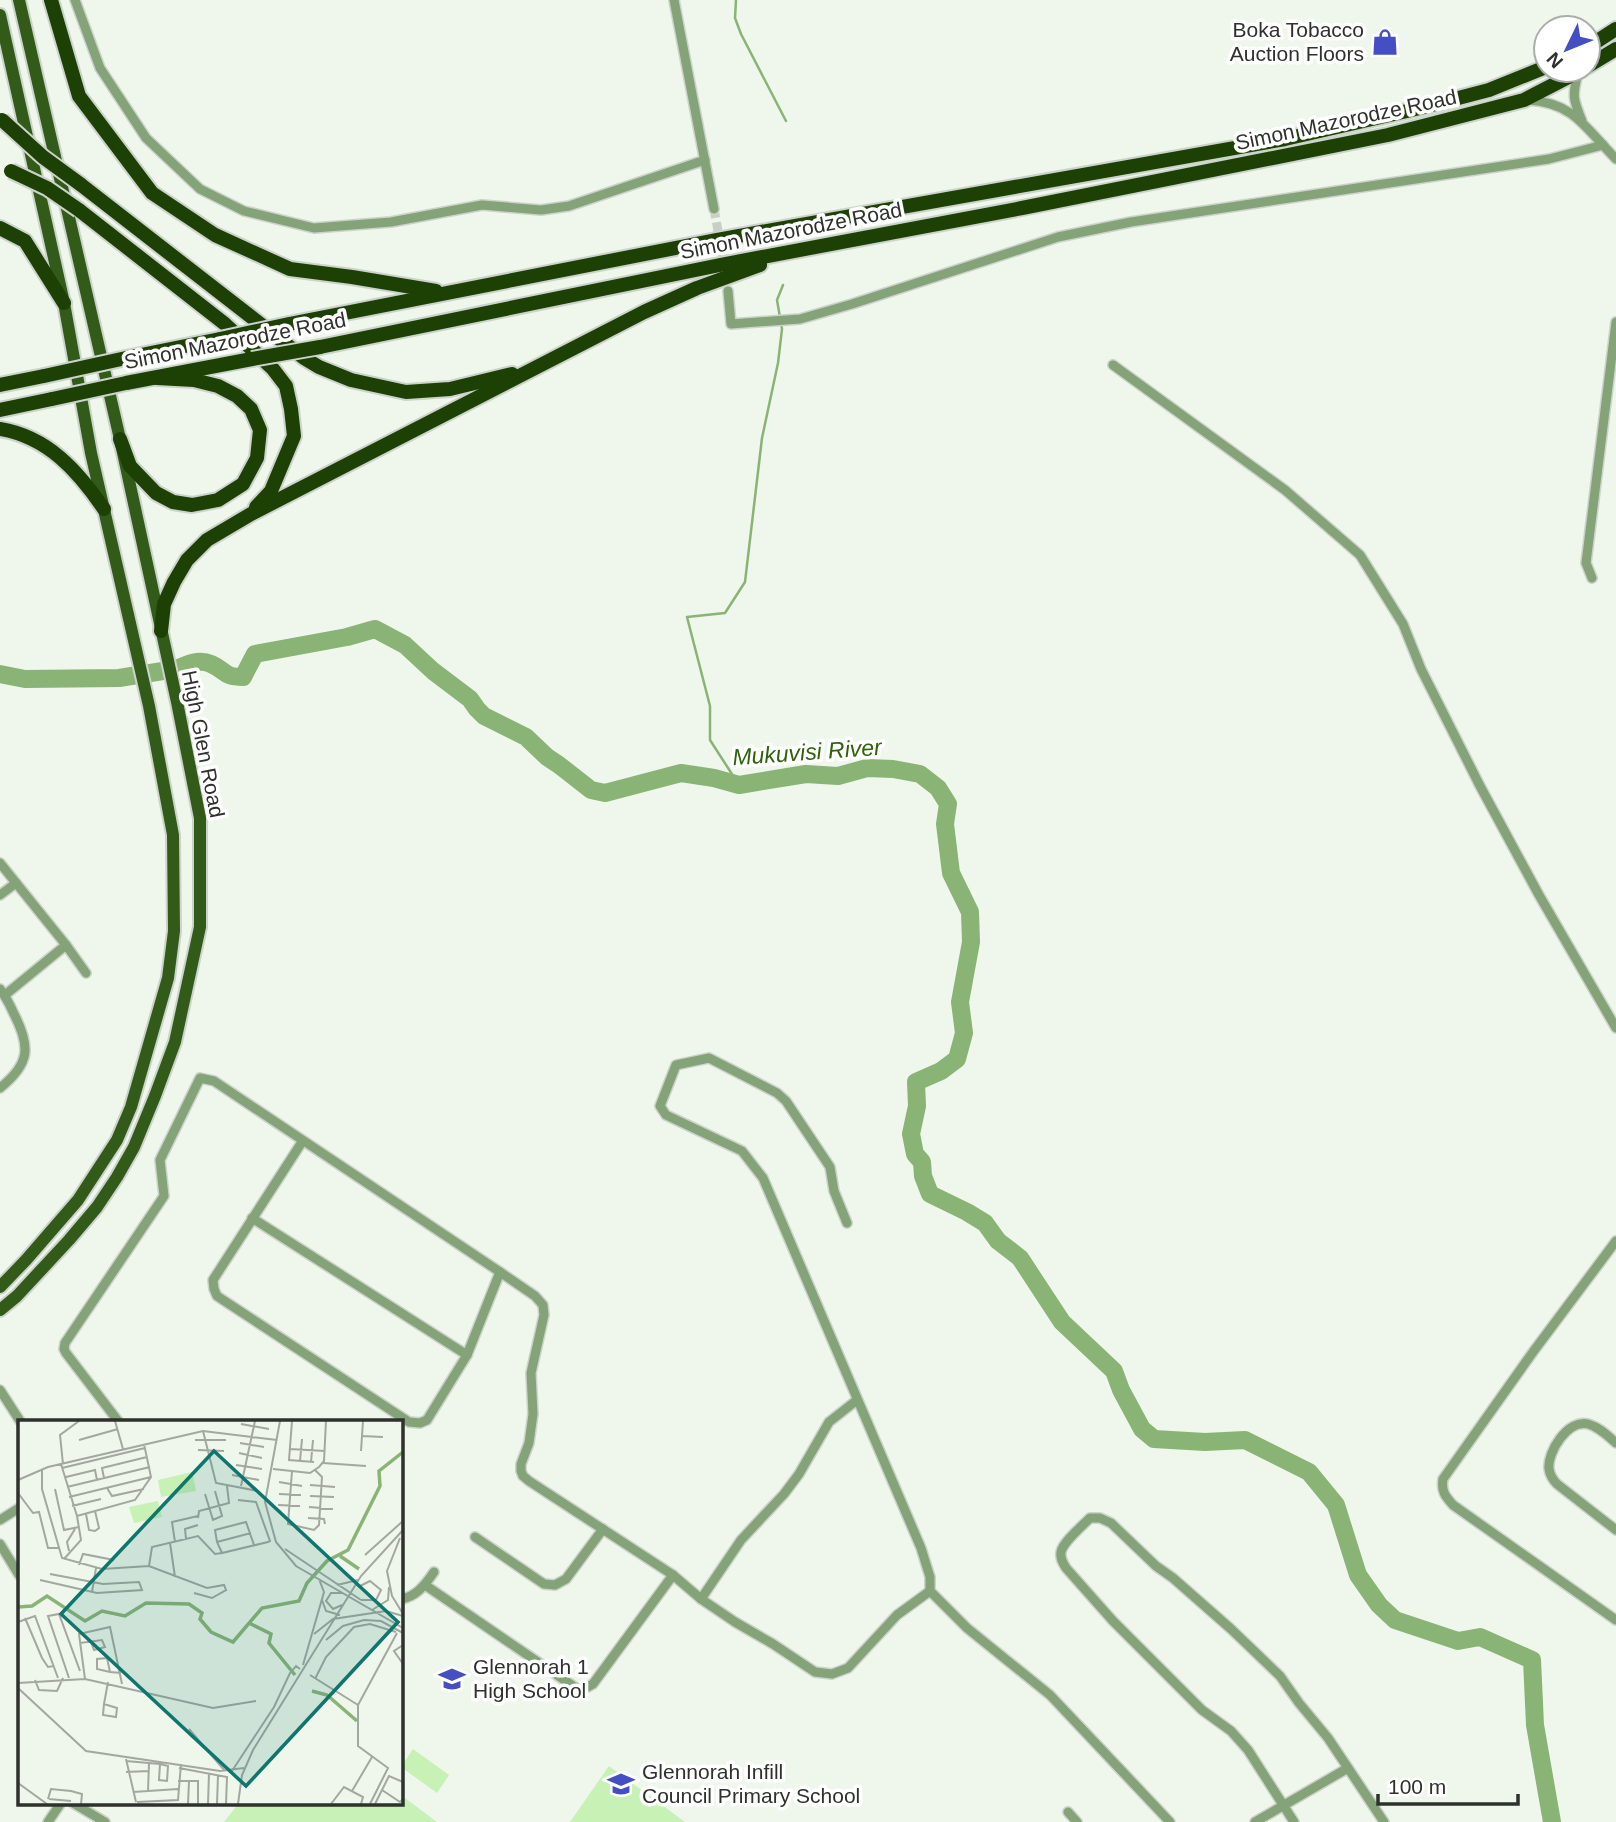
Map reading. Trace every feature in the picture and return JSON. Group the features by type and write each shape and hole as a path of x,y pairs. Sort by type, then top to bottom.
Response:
{"highway":[{"path":"51,0 79,96 152,193 215,235 290,269 444,292"},
{"name":"Simon Mazorodze Road","path":"3,383 444,292 716,240 1285,139 1489,90 1532,73"},
{"name":"Simon Mazorodze Road","path":"0,410 1388,135 1524,100 1555,84"},
{"path":"1,119 43,157 319,367 351,380 406,392 450,389 534,369"},
{"path":"6,169 47,188 79,210 225,324 273,369 286,386 294,436 271,491 251,513"},
{"path":"0,228 24,241 64,303"},
{"path":"161,631 164,604 187,560 207,540 251,513 644,312 801,250"},
{"path":"120,439 130,466 156,494 173,502 192,505 218,500 243,484 257,458 260,430 251,409 237,396 218,386 194,380 157,378"},
{"path":"0,429 14,431 43,444 66,461 87,484 104,509"}],"main road":[{"name":"High Glen Road","path":"0,1310 17,1296 97,1207 134,1147 175,1042 200,927 200,818 120,439 19,0"},
{"path":"0,15 64,303 91,453 149,706 173,835 174,931 168,978 131,1107 117,1140 78,1200 0,1287"}],"street":[{"path":"75,0 100,68 146,138 200,190 244,211 314,228 391,222 482,205 541,210 569,206 705,160"},
{"path":"674,0 714,209"},
{"path":"1576,84 1573,92 1583,122"},
{"path":"1524,100 1547,102 1562,108 1583,122 1616,159"},
{"path":"729,291 731,324 800,319 1058,237 1131,222 1549,159 1603,145"},
{"path":"1592,578 1586,563 1616,322"},
{"path":"1113,365 1285,490 1360,555 1403,624 1421,669 1480,786 1616,1028"},
{"path":"0,863 86,973"},
{"path":"0,895 16,883"},
{"path":"0,1088 12,1079 22,1065 26,1045 20,1026 2,992 66,945"},
{"path":"846,1223 834,1191 830,1167 786,1101 777,1093 709,1058 676,1065 660,1106 666,1115 742,1151 763,1178 921,1548 930,1577 930,1591 960,1622 1050,1695 1170,1822"},
{"path":"117,1420 66,1353 65,1343 164,1196 160,1160 200,1078 214,1081 500,1272 535,1296 543,1305 544,1315 531,1373 533,1414 529,1443 521,1464 523,1476 528,1481 673,1576 735,1622 815,1672 832,1674 848,1668 897,1615 930,1591"},
{"path":"302,1142 213,1280 214,1289 217,1296 398,1415 409,1422 420,1423 427,1420 467,1355 500,1272"},
{"path":"252,1218 467,1355"},
{"path":"1616,1241 1450,1468 1441,1487 1453,1505 1616,1620"},
{"path":"0,1390 19,1420"},
{"path":"701,1599 741,1540 799,1474 829,1422 857,1400"},
{"path":"1616,1443 1590,1425 1576,1425 1559,1440 1548,1467 1557,1484 1616,1528"},
{"path":"0,1521 18,1509"},
{"path":"1294,1822 1248,1750 1231,1731 1202,1710 1113,1621 1066,1568 1061,1552 1065,1544 1090,1518 1111,1522 1156,1566 1231,1629 1280,1676 1328,1738 1384,1822"},
{"path":"475,1537 544,1584 555,1585 566,1580 603,1529"},
{"path":"0,1544 18,1573"},
{"path":"402,1600 414,1595 434,1572"},
{"path":"425,1585 582,1690 593,1684 673,1576"},
{"path":"1255,1822 1348,1768"},
{"path":"48,1822 60,1804"},
{"path":"74,1804 105,1822"},
{"path":"1068,1812 1077,1822"}],"green space":[{"path":"413,1749 449,1775 437,1793 402,1766"},
{"path":"609,1766 685,1822 570,1822"},
{"path":"402,1796 437,1822 224,1822 238,1804 402,1804"}],"waterway":[{"path":"736,0 735,18 741,34 786,121"},
{"path":"739,785 710,740 710,706 687,617 725,613 745,582 762,438 778,363 782,329 777,300 783,285"},
{"name":"Mukuvisi River","path":"0,674 25,679 119,678 172,671 201,662 211,664 228,675 243,677 255,654 347,637 375,629 405,645 433,671 470,699 484,716 526,737 547,757 591,790 605,793 681,773 739,785 806,774 838,776 867,768 920,774 938,788 948,804 945,824 951,873 970,912 971,942 960,1002 964,1033 957,1059 941,1071 916,1082 917,1106 911,1134 915,1154 922,1162 923,1176 930,1194 985,1223 998,1241 1020,1258 1062,1322 1114,1371 1142,1429 1154,1439 1205,1442 1245,1440 1309,1472 1336,1505 1358,1575 1379,1605 1395,1620 1458,1641 1480,1637 1532,1660 1535,1725 1552,1822"}],"tunnel":[{"path":"714,209 725,269"}],"place":[{"name":"Boka Tobacco Auction Floors","path":"1385,42"},
{"name":"Glennorah 1 High School","path":"452,1679"},
{"name":"Glennorah Infill Council Primary School","path":"621,1784"}]}
